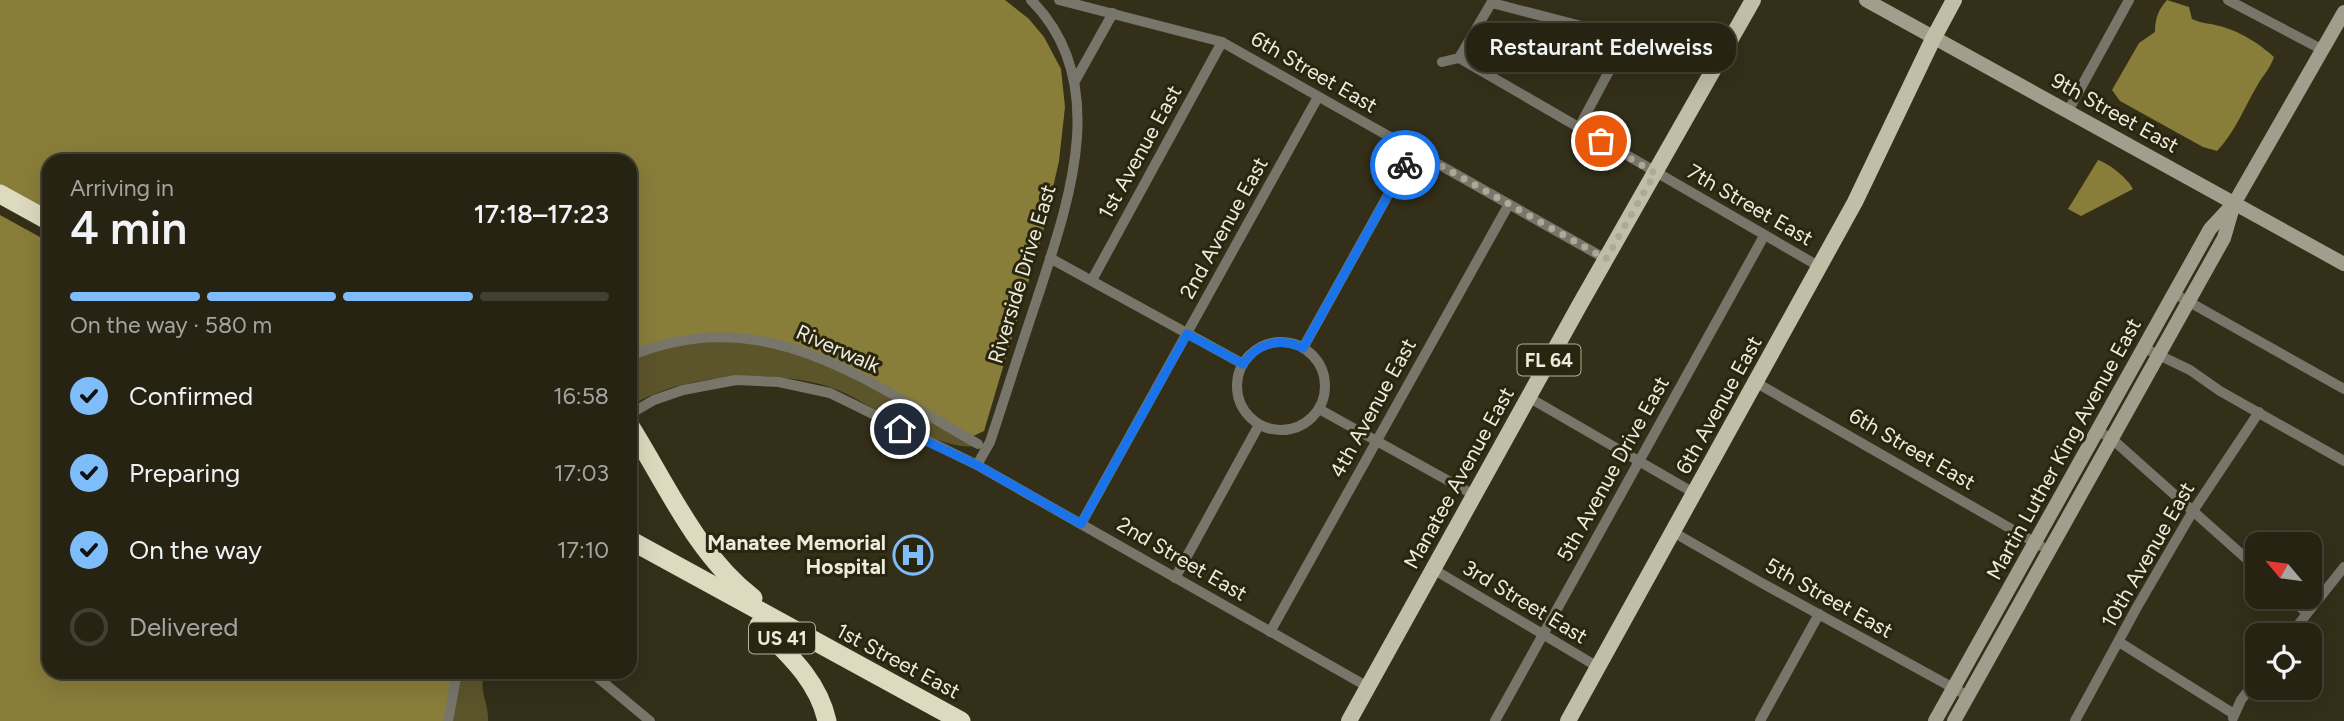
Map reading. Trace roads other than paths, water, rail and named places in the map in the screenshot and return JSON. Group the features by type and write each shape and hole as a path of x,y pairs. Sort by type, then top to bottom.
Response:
{"highway":[{"path":"0,194 42,217"},
{"path":"0,208 42,231"},
{"path":"637,438 692,530 717,563 736,584 802,635"},
{"name":"1st Street East","path":"637,544 961,721"},
{"name":"US 41","path":"637,558 934,721"},
{"path":"759,625 811,681 827,721"}],"main road":[{"name":"Manatee Avenue East","path":"1349,721 1528,397 1753,0"},
{"name":"6th Avenue East","path":"1568,721 1855,202 1954,0"}],"street":[{"name":"Riverside Drive East","path":"977,465 990,442 1050,258 1073,170 1078,124 1075,81 1055,28 1031,0"},
{"name":"6th Street East","path":"1059,0 1222,42 1606,259"},
{"name":"9th Street East","path":"1866,0 2344,264"},
{"path":"2068,111 2129,0"},
{"path":"2228,0 2322,50"},
{"path":"1442,62 1459,58 1493,1 1693,55 1716,65"},
{"name":"Martin Luther King Avenue East","path":"1954,721 2189,302 2224,238 2235,202 2344,12"},
{"path":"1075,81 1113,13"},
{"name":"1st Avenue East","path":"1092,280 1222,42"},
{"name":"7th Street East","path":"1459,58 1820,267"},
{"path":"1578,128 1615,60"},
{"name":"2nd Avenue East","path":"1081,524 1318,97"},
{"path":"1303,348 1413,150"},
{"name":"Martin Luther King Avenue East","path":"1935,721 2210,229 2235,202"},
{"name":"4th Avenue East","path":"1270,632 1509,204"},
{"name":"5th Avenue Drive East","path":"1495,721 1764,236"},
{"path":"1050,258 1243,364"},
{"path":"2175,294 2344,389"},
{"name":"Riverwalk","path":"637,354 697,339 736,338 782,344 835,363 978,444"},
{"path":"1283,342 1303,348 1316,360 1324,375 1325,391 1319,408 1306,422 1292,429 1275,430 1259,425 1248,416 1238,399 1237,383 1243,364 1254,352 1267,344 1283,342"},
{"path":"2144,348 2190,370 2220,391 2344,461"},
{"name":"2nd Street East","path":"637,410 654,400 701,385 736,380 779,382 837,396 977,465 1368,687"},
{"name":"6th Street East","path":"1755,382 2050,550"},
{"path":"1528,397 1694,493"},
{"path":"1319,408 1474,495"},
{"name":"10th Avenue East","path":"2075,721 2193,511 2259,412"},
{"path":"1175,578 1259,425"},
{"path":"2098,430 2112,439 2245,557"},
{"name":"5th Street East","path":"1673,531 1968,696"},
{"path":"2299,623 2344,567"},
{"name":"3rd Street East","path":"1433,569 1598,667"},
{"path":"2302,609 2307,613"},
{"path":"1760,721 1819,614"},
{"path":"2119,642 2233,718 2245,695"},
{"path":"448,721 456,679"},
{"path":"599,679 650,721"}],"place":[{"name":"Restaurant Edelweiss","path":"1601,141"},
{"name":"Manatee Memorial Hospital","path":"913,555"}]}
